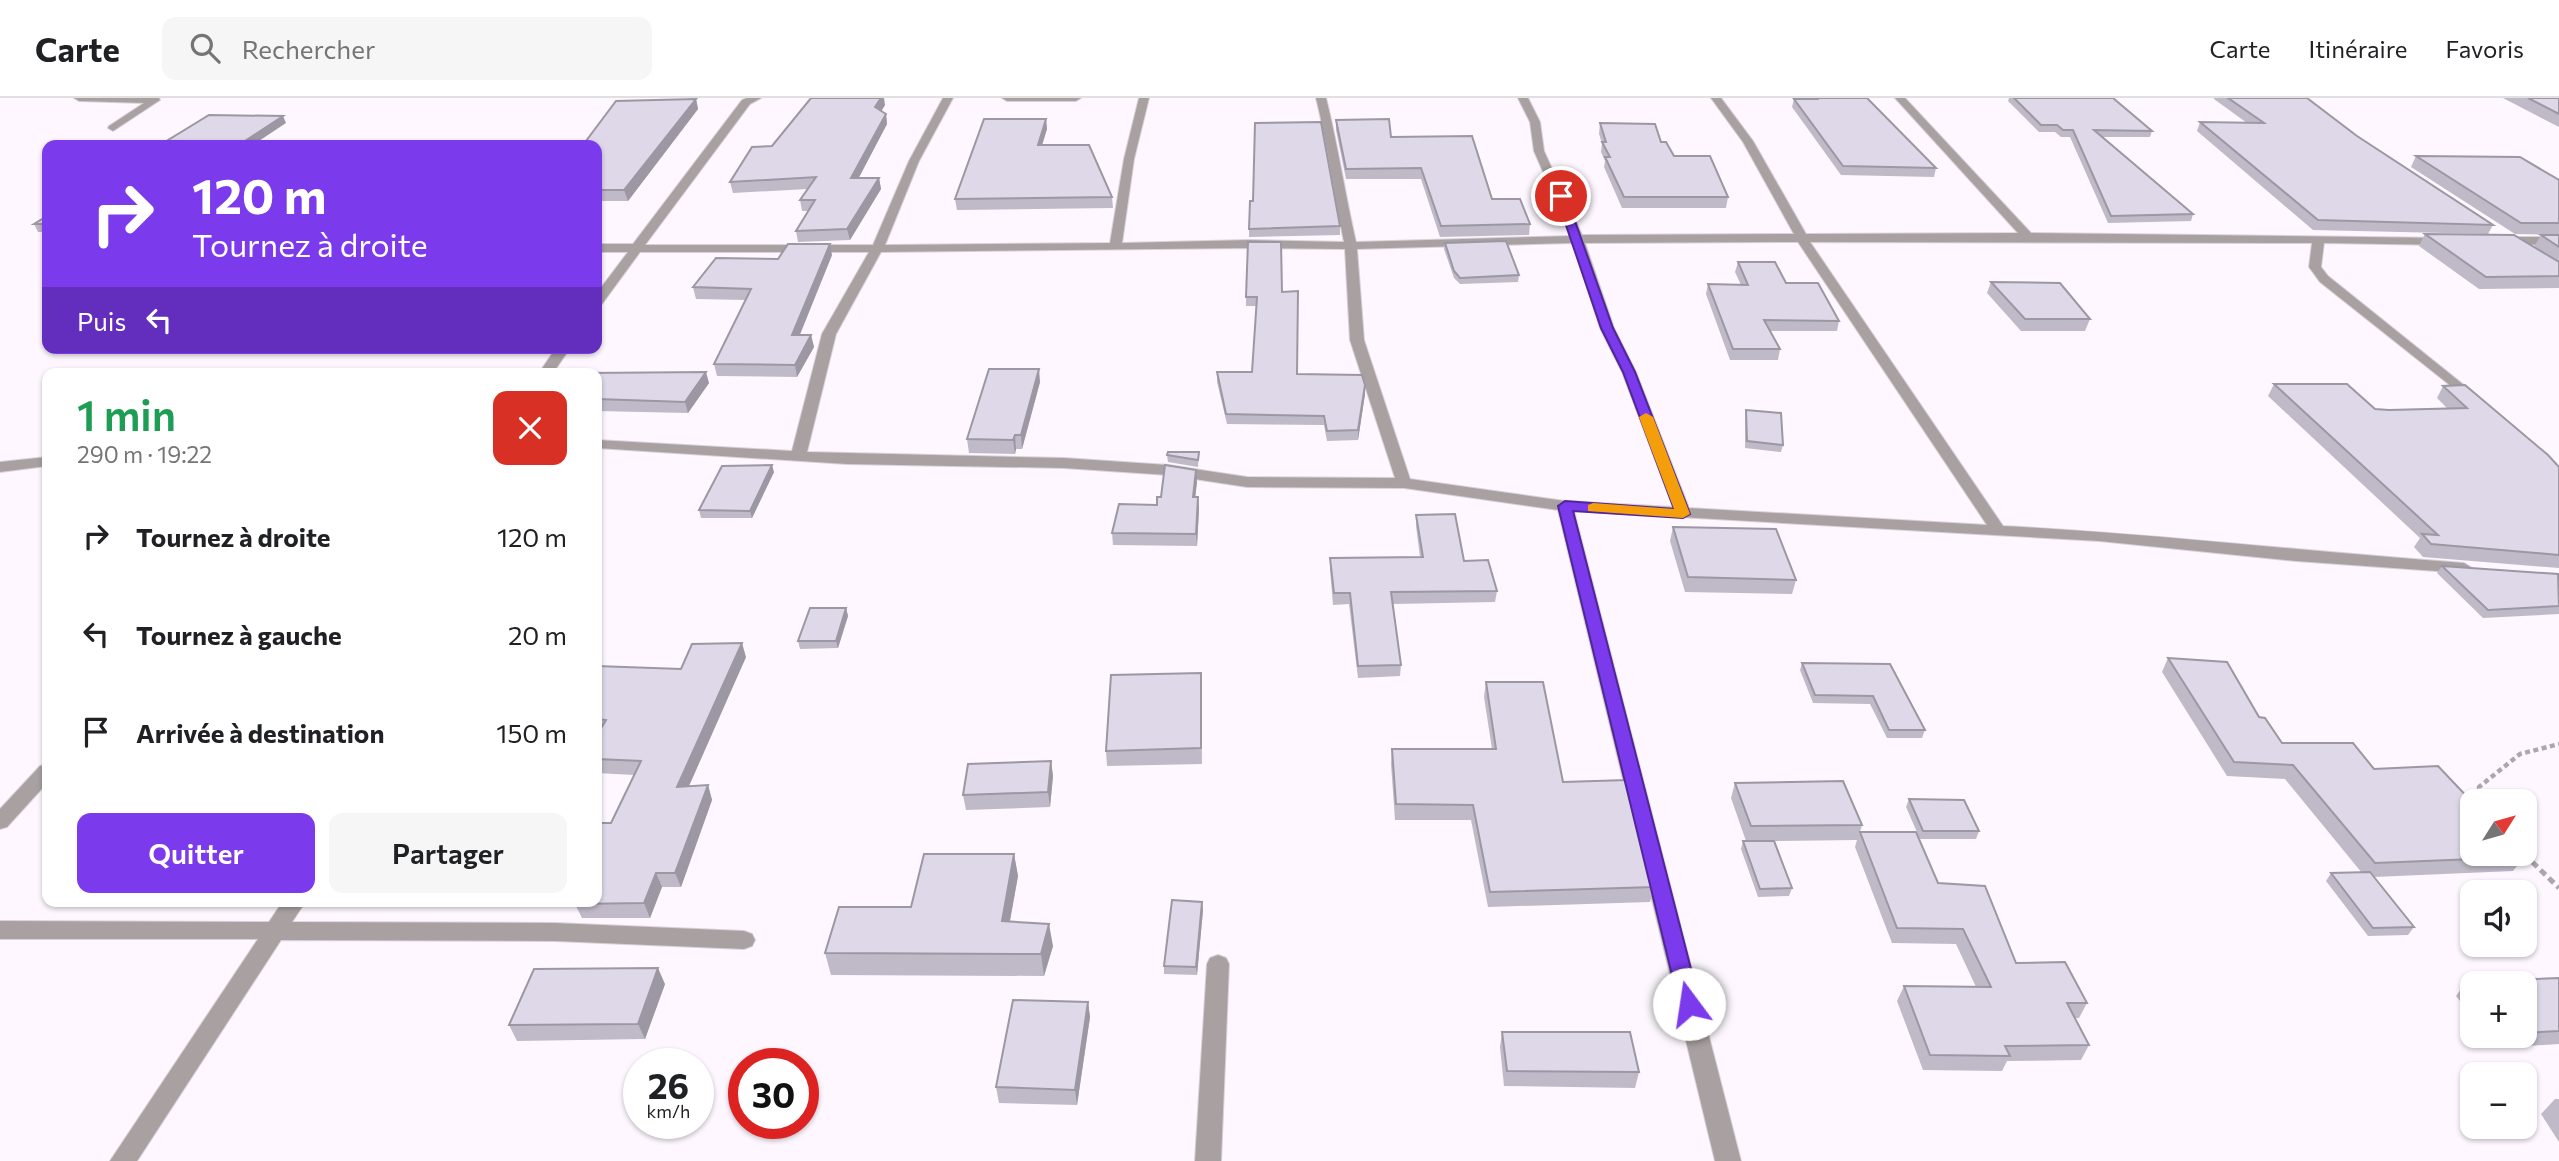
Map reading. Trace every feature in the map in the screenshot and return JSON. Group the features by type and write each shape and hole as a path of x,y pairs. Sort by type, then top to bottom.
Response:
{"street":[{"path":"79,98 156,99"},
{"path":"602,294 746,102 755,98"},
{"path":"799,455 830,334 877,249 914,160 948,98"},
{"path":"1007,98 1076,98"},
{"path":"1116,246 1129,159 1144,98"},
{"path":"1321,98 1335,153 1338,187 1351,246 1357,340 1404,483"},
{"path":"1523,98 1535,122 1539,151 1578,239 1607,328 1629,372 1683,514"},
{"path":"1716,98 1748,141 1803,240 1998,530"},
{"path":"1900,98 2028,237"},
{"path":"113,128 156,99"},
{"path":"2490,227 2531,254"},
{"path":"602,248 1351,246 1578,239 2028,237 2456,241"},
{"path":"2318,241 2315,267 2324,279 2489,412"},
{"path":"2484,241 2559,241"},
{"path":"602,444 847,459 1065,463 1168,470 1247,482 1404,483 1565,506 1998,530 2476,568"},
{"path":"0,467 42,463"},
{"path":"1565,506 1728,1161"},
{"path":"0,822 42,776"},
{"path":"122,1161 291,907"},
{"path":"0,930 555,932 744,940"},
{"path":"1208,1161 1218,964"}],"path":[{"path":"2479,789 2520,754 2559,744"},
{"path":"2536,866 2559,888"}],"building":[{"path":"811,98 881,98 875,107 886,114 851,178 879,178 847,229 796,231 815,200 800,200 816,177 730,182 752,147 772,146"},
{"path":"1867,98 1936,168 1843,166 1794,99"},
{"path":"2014,98 2113,98 2152,131 2094,130 2193,214 2111,216 2073,130 2063,130 2057,125 2041,125"},
{"path":"2228,98 2307,98 2357,136 2493,225 2318,220 2200,122 2264,123"},
{"path":"2528,98 2559,98 2559,114"},
{"path":"696,99 624,190 602,190 602,140 587,140 616,101"},
{"path":"209,115 283,116 247,140 168,140"},
{"path":"984,119 1046,119 1038,145 1089,145 1112,197 955,199"},
{"path":"1389,119 1391,137 1472,136 1492,199 1520,199 1530,224 1441,226 1421,168 1346,169 1336,120"},
{"path":"1321,122 1340,226 1249,229 1250,201 1253,201 1255,123"},
{"path":"1600,123 1655,124 1661,142 1666,142 1674,156 1710,156 1728,197 1624,197 1605,157 1610,157 1602,142 1606,142"},
{"path":"2416,156 2520,157 2559,180 2559,223 2521,223"},
{"path":"2425,234 2514,235 2559,262 2559,276 2486,277"},
{"path":"2541,235 2559,235 2559,247"},
{"path":"1506,241 1519,275 1460,278 1454,271 1445,243"},
{"path":"1248,242 1281,242 1282,292 1298,291 1297,374 1362,375 1365,385 1358,430 1327,431 1324,416 1226,414 1217,372 1252,372 1257,297 1246,297"},
{"path":"788,244 830,244 792,335 811,335 795,365 714,364 751,289 693,287 716,258 778,259"},
{"path":"1738,262 1775,262 1786,283 1818,283 1839,321 1764,320 1780,349 1733,349 1708,284 1748,285"},
{"path":"1991,282 2060,283 2090,319 2025,319"},
{"path":"989,369 1039,369 1021,435 1015,435 1013,440 967,439"},
{"path":"706,372 685,402 602,399 602,373"},
{"path":"2274,384 2347,384 2375,409 2389,410 2467,408 2443,386 2465,385 2559,467 2559,555 2431,544 2422,534 2438,535"},
{"path":"1746,410 1781,413 1783,445 1747,441"},
{"path":"1168,452 1199,452 1198,460 1167,455"},
{"path":"772,465 750,511 699,510 722,466"},
{"path":"1165,465 1196,470 1193,497 1198,497 1196,534 1112,533 1119,504 1157,505 1157,497 1161,497"},
{"path":"1455,514 1464,561 1488,560 1497,591 1391,592 1401,665 1358,666 1350,593 1334,593 1330,558 1423,557 1416,515"},
{"path":"1673,527 1776,529 1796,580 1688,577"},
{"path":"2442,566 2558,574 2559,606 2488,610"},
{"path":"810,608 846,608 836,641 798,641"},
{"path":"742,643 677,787 708,785 675,873 656,873 644,903 602,904 602,823 611,823 641,761 602,759 602,727 606,720 602,720 602,666 681,669 692,644"},
{"path":"2168,658 2227,662 2259,717 2265,718 2282,743 2353,743 2374,769 2438,766 2460,789 2460,860 2375,863 2293,765 2234,762"},
{"path":"1802,663 1890,664 1925,730 1889,730 1873,696 1815,695"},
{"path":"1201,673 1201,748 1106,751 1111,675"},
{"path":"1486,682 1543,682 1563,782 1627,780 1654,887 1490,892 1473,805 1396,804 1392,749 1496,749"},
{"path":"1051,761 1048,792 963,795 968,764"},
{"path":"1843,781 1862,825 1751,826 1735,783"},
{"path":"1909,799 1964,800 1979,831 1923,831"},
{"path":"1860,832 1916,832 1938,883 1985,886 2016,963 2065,962 2087,1003 2067,1003 2089,1045 2005,1046 2010,1056 1930,1055 1904,986 1991,987 1963,929 1897,928"},
{"path":"1743,841 1774,841 1792,888 1760,889"},
{"path":"924,854 1014,854 1002,921 1049,924 1041,954 825,953 839,907 911,907"},
{"path":"2370,872 2414,927 2373,928 2331,873"},
{"path":"1172,900 1202,902 1196,967 1164,966"},
{"path":"658,968 638,1024 509,1025 534,969"},
{"path":"2559,978 2559,1031 2537,1032 2537,979"},
{"path":"1013,1000 1088,1002 1075,1090 996,1087"},
{"path":"1502,1032 1630,1032 1639,1072 1507,1071"}],"slow traffic":[{"path":"1593,508 1683,514 1646,417"}],"route":[{"path":"1561,196 1607,328 1629,372 1683,514 1565,506 1689,1004"}]}
